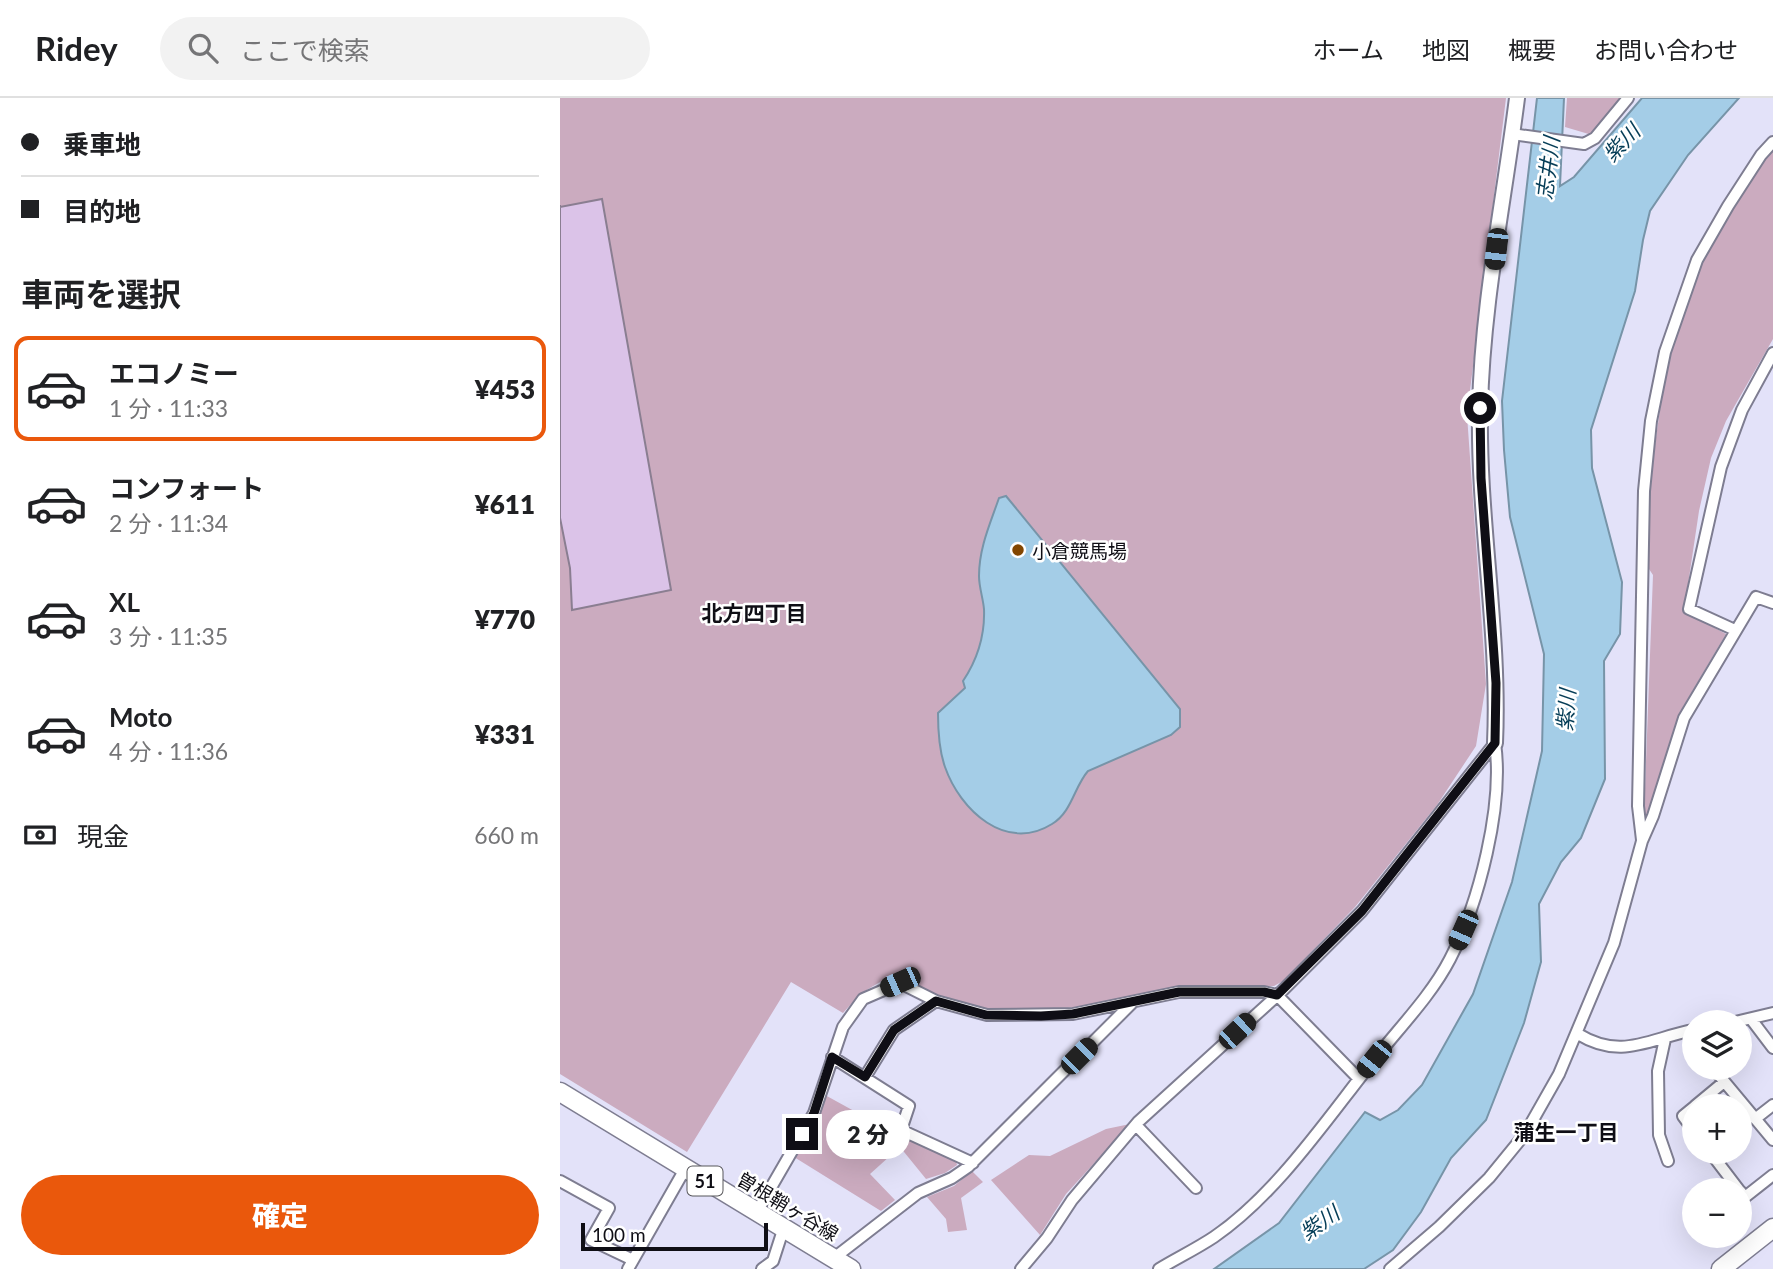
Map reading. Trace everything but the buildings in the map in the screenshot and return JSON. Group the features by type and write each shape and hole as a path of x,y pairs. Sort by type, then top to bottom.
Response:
{"main road":[{"name":"曽根鞘ヶ谷線","path":"560,1092 685,1169 758,1210 837,1263 851,1269"},
{"path":"1721,1269 1773,1228"}],"street":[{"path":"1158,1269 1215,1236 1283,1173 1437,981 1463,930 1493,827 1498,763 1495,743 1496,683 1481,478 1480,408 1499,222 1517,98"},
{"path":"1513,134 1584,144 1595,138 1628,98"},
{"path":"1642,841 1638,806 1644,491 1651,421 1665,352 1697,260 1728,206 1761,155 1773,142"},
{"path":"1735,630 1689,609 1721,467 1742,410 1773,353"},
{"path":"1390,1269 1439,1227 1489,1178 1525,1134 1559,1074 1614,943 1642,841 1653,816 1684,718 1756,597 1773,603"},
{"path":"1021,1269 1047,1238 1072,1200 1136,1125 1277,995 1362,911 1495,743"},
{"path":"758,1210 814,1113 843,1027 863,999 900,982 936,1001 986,1015 1073,1014 1179,992 1264,992 1277,995 1359,1079"},
{"path":"865,1077 894,1030 936,1001"},
{"path":"837,1263 918,1193 933,1184 952,1178 974,1163 1132,1003"},
{"path":"1752,1019 1773,1013"},
{"path":"1752,1020 1773,1048"},
{"path":"1577,1034 1590,1042 1618,1048 1682,1033"},
{"path":"1665,1039 1658,1071 1659,1135 1668,1161"},
{"path":"832,1057 909,1106 901,1130 974,1163"},
{"path":"1709,1094 1724,1082 1773,1140"},
{"path":"1755,1119 1773,1105"},
{"path":"1136,1125 1196,1188"},
{"path":"1719,1164 1730,1178"},
{"path":"562,1186 609,1208 591,1240 631,1265 685,1169"},
{"path":"1752,1192 1773,1175"},
{"path":"762,1269 773,1261 784,1227"}],"shaded area":[{"name":"小倉競馬場","path":"560,98 1506,98 1467,415 1486,684 1476,746 1437,805 1355,907 1283,981 1274,986 1185,991 1059,1009 1005,1012 951,1001 895,973 860,994 843,1013 791,982 687,1152 560,1074"},
{"path":"1567,98 1621,98 1592,135 1565,127"},
{"path":"1773,148 1773,339 1726,421 1711,458 1699,511 1684,611 1726,634 1680,712 1648,815 1644,815 1653,575 1649,569 1649,486 1663,389 1677,326 1703,260 1763,158"},
{"path":"825,1095 894,1133 956,1161 957,1165 945,1173 926,1179 900,1147 870,1174 895,1200 881,1211 794,1157"},
{"path":"1130,1124 1066,1194 1040,1235 991,1180 1029,1155 1050,1156 1106,1129"},
{"path":"972,1171 983,1182 961,1198 967,1230 948,1232 946,1219 927,1197 954,1186"}],"water":[{"path":"1537,98 1564,98 1560,186 1574,177 1642,98 1739,98 1688,155 1650,211 1635,291 1591,430 1592,468 1622,582 1620,634 1604,661 1605,779 1581,838 1561,862 1539,904 1541,962 1524,1023 1486,1120 1451,1158 1421,1212 1393,1250 1364,1269 1214,1269 1279,1223 1365,1112 1380,1120 1398,1110 1422,1085 1473,994 1512,882 1542,751 1544,654 1510,517 1502,401"},
{"path":"1006,496 1180,709 1180,727 1171,735 1088,771 1059,819 1035,832 1002,830 973,812 952,783 945,767 938,727 938,713 965,688 963,681 979,647 984,619 979,566 999,498"}],"place":[{"name":"小倉競馬場","path":"1018,550"}],"district":[{"name":"北方四丁目","path":"754,612"},
{"name":"蒲生一丁目","path":"1566,1131"}],"route":[{"path":"802,1134 814,1113 832,1057 865,1077 894,1030 936,1001 986,1015 1041,1016 1073,1014 1179,992 1264,992 1277,995 1362,911 1495,743 1496,683 1481,478 1480,408"}],"water label":[{"name":"紫川","path":"1621,142"},
{"name":"志井川","path":"1547,168"},
{"name":"紫川","path":"1565,710"},
{"name":"紫川","path":"1319,1222"}]}
